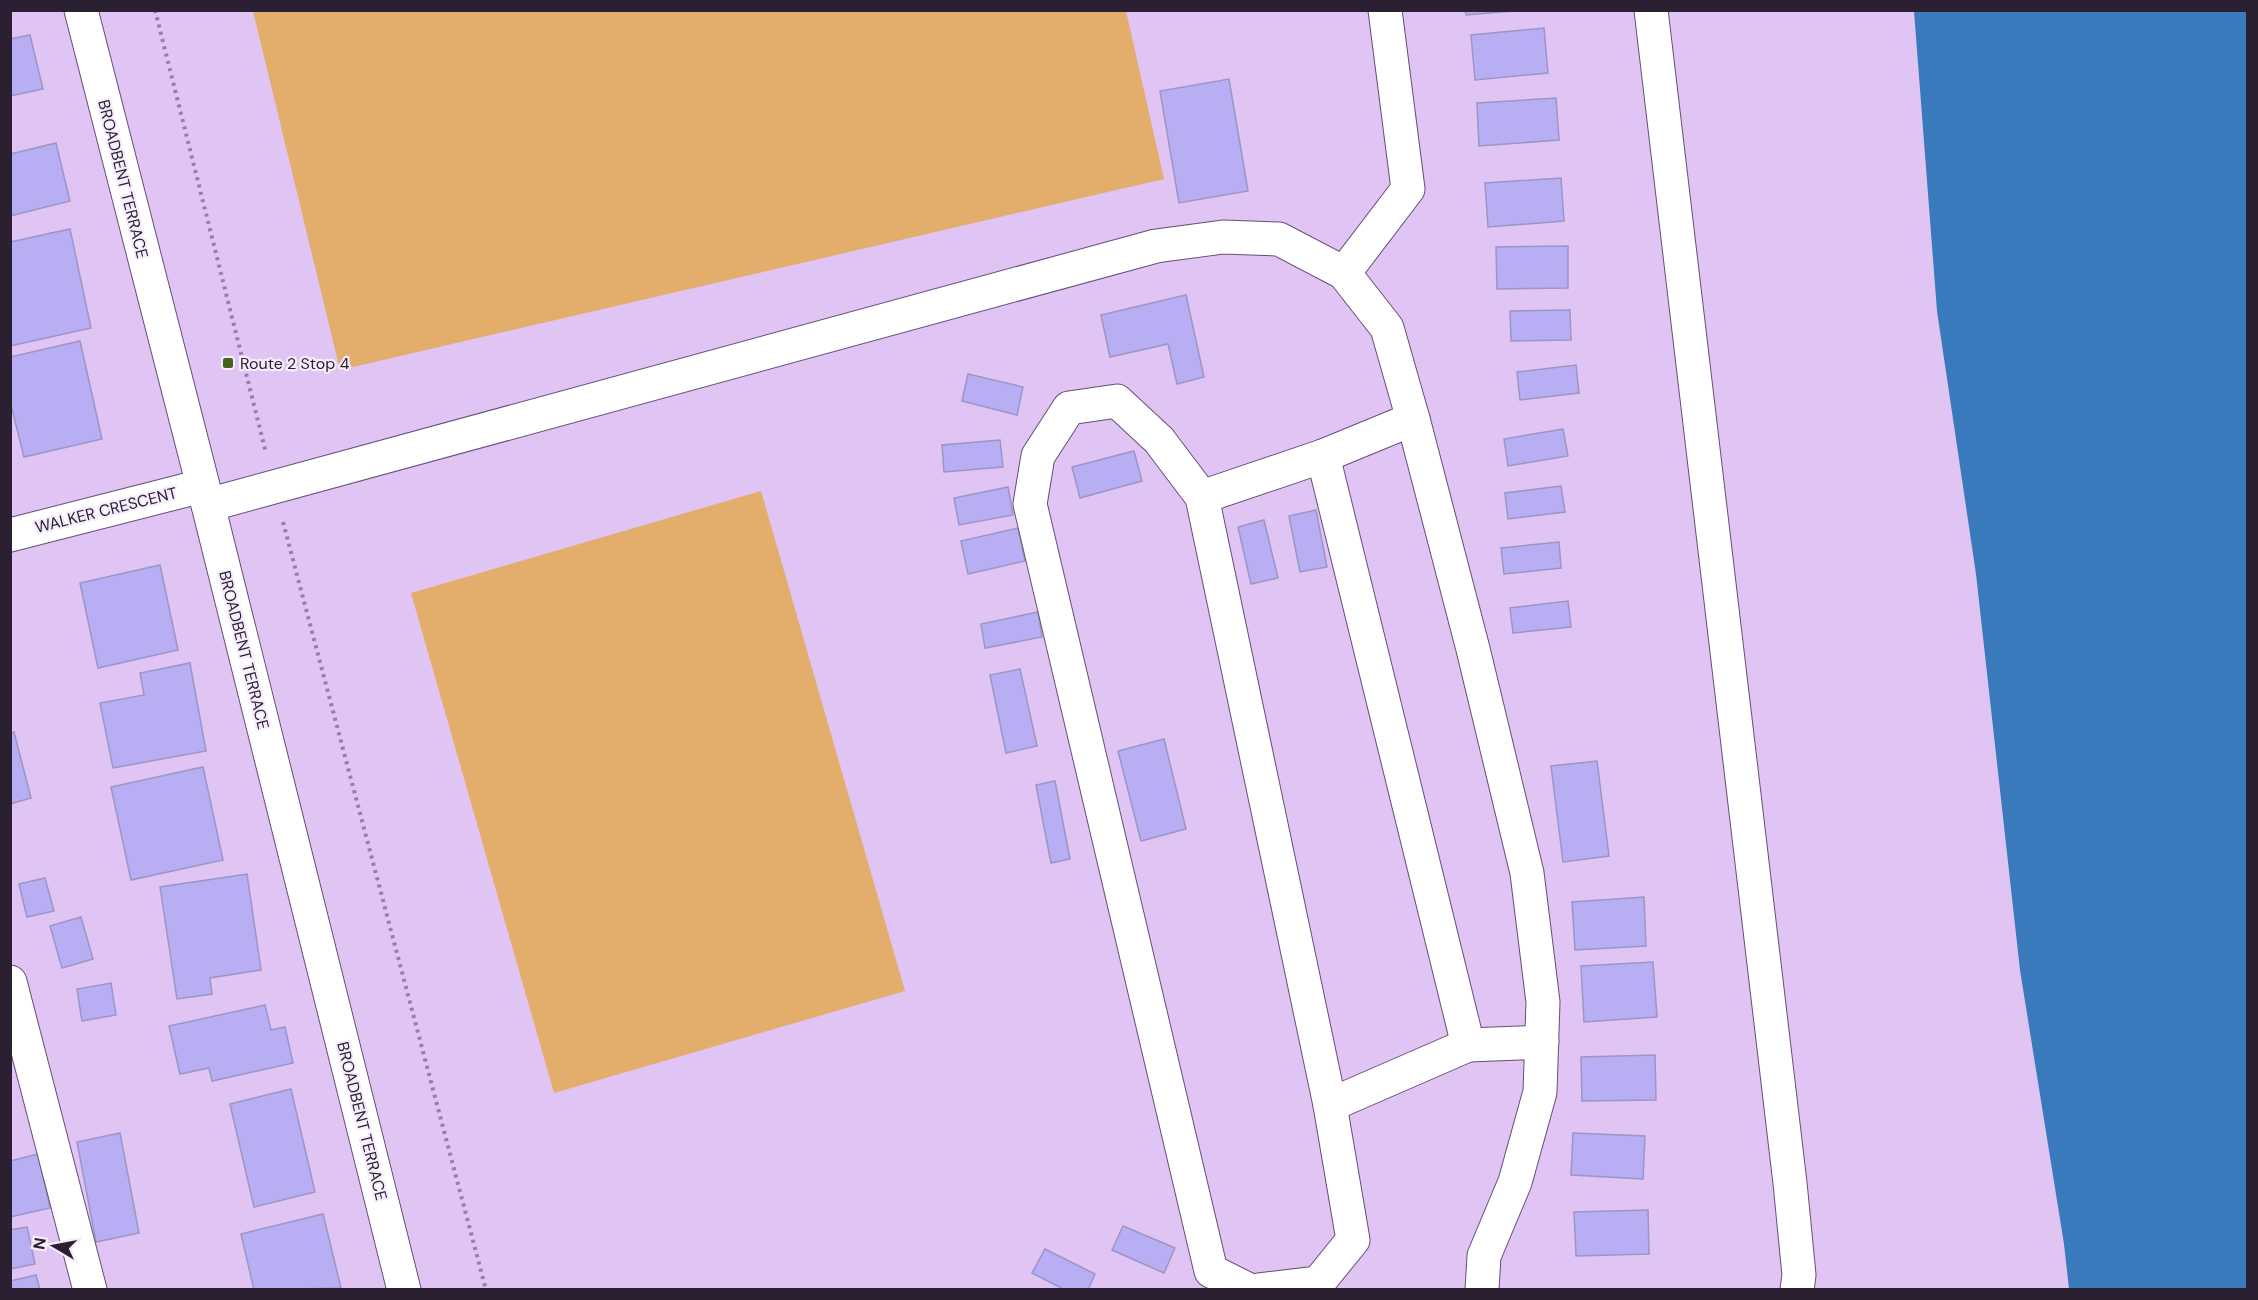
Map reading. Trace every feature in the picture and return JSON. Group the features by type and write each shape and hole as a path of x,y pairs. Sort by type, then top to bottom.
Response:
{"main road":[{"name":"BROADBENT TERRACE","path":"81,10 404,1290"},
{"path":"1385,10 1408,189 1344,273 1387,328 1413,419 1473,649 1527,873 1543,1002 1540,1092 1515,1182 1484,1256 1482,1290"},
{"path":"1651,10 1790,1183 1799,1275 1797,1290"},
{"name":"WALKER CRESCENT","path":"10,534 205,495 274,487 1156,246 1223,237 1279,239 1344,273"},
{"path":"1249,1290 1211,1271 1030,504 1038,456 1069,408 1116,401 1159,440 1202,497 1330,1105 1353,1240 1318,1283 1259,1290"},
{"path":"1202,497 1323,456 1413,419"},
{"path":"1323,456 1468,1045"},
{"path":"10,982 90,1290"},
{"path":"1330,1105 1468,1045 1542,1042"}],"path":[{"path":"155,10 274,487 486,1290"}],"shaded area":[{"path":"253,11 1126,11 1164,179 340,370"},
{"path":"761,491 905,991 554,1093 411,593"}],"water":[{"path":"1914,11 2247,11 2247,1289 2069,1289 2064,1244 2020,970 1976,574 1937,311"}],"building":[{"path":"1465,10 1526,10 1466,15"},
{"path":"1544,28 1548,73 1475,80 1471,35"},
{"path":"30,35 43,89 10,96 10,39"},
{"path":"1229,79 1248,191 1179,203 1160,91"},
{"path":"1556,98 1559,140 1479,146 1477,103"},
{"path":"56,143 70,201 10,216 10,154"},
{"path":"1561,178 1564,221 1488,227 1485,183"},
{"path":"70,229 91,328 10,346 10,242"},
{"path":"1568,246 1568,288 1497,289 1496,247"},
{"path":"1186,295 1204,377 1177,384 1168,344 1110,357 1101,315"},
{"path":"1570,310 1571,340 1511,341 1510,311"},
{"path":"80,341 102,439 24,457 10,401 10,357"},
{"path":"1576,365 1579,393 1520,400 1517,372"},
{"path":"968,374 1023,387 1017,415 962,401"},
{"path":"1563,429 1568,456 1508,466 1504,439"},
{"path":"1000,440 1003,467 944,472 942,445"},
{"path":"1134,451 1142,481 1080,498 1072,467"},
{"path":"1561,486 1565,512 1508,519 1505,493"},
{"path":"1008,487 1013,515 959,525 954,498"},
{"path":"1316,510 1327,567 1300,572 1289,516"},
{"path":"1264,520 1278,578 1251,584 1238,527"},
{"path":"1018,528 1025,561 968,574 961,541"},
{"path":"1559,542 1561,568 1504,574 1501,548"},
{"path":"160,565 178,650 98,668 80,583"},
{"path":"1568,601 1571,627 1513,633 1510,608"},
{"path":"1038,612 1042,637 985,648 981,624"},
{"path":"190,663 206,751 113,768 100,703 144,695 140,673"},
{"path":"1020,669 1037,746 1006,753 990,675"},
{"path":"14,732 31,798 10,804 10,733"},
{"path":"1164,739 1186,829 1141,841 1118,751"},
{"path":"1597,761 1609,856 1563,862 1551,766"},
{"path":"203,767 223,860 131,880 111,787"},
{"path":"1055,781 1070,859 1051,863 1036,785"},
{"path":"247,874 261,970 210,978 212,994 177,999 160,887"},
{"path":"45,878 54,911 27,917 19,884"},
{"path":"1644,897 1646,946 1575,950 1572,902"},
{"path":"81,917 93,959 62,968 50,926"},
{"path":"1653,962 1657,1017 1584,1022 1581,966"},
{"path":"111,983 116,1015 82,1021 77,989"},
{"path":"265,1005 271,1030 285,1027 293,1063 212,1081 209,1068 180,1074 169,1026"},
{"path":"1655,1055 1656,1100 1582,1101 1581,1057"},
{"path":"291,1089 315,1192 254,1207 230,1104"},
{"path":"120,1133 139,1233 96,1242 77,1142"},
{"path":"1573,1133 1645,1136 1643,1179 1571,1175"},
{"path":"38,1154 50,1208 10,1217 10,1161"},
{"path":"1648,1210 1649,1254 1576,1256 1574,1212"},
{"path":"323,1214 341,1288 254,1290 241,1234"},
{"path":"1123,1226 1175,1248 1164,1273 1112,1250"},
{"path":"27,1227 35,1264 10,1269 10,1230"},
{"path":"1045,1249 1095,1274 1088,1290 1065,1290 1032,1273"},
{"path":"36,1275 40,1290 10,1290 10,1281"}],"place":[{"name":"Route 2 Stop 4","path":"228,363"}]}
